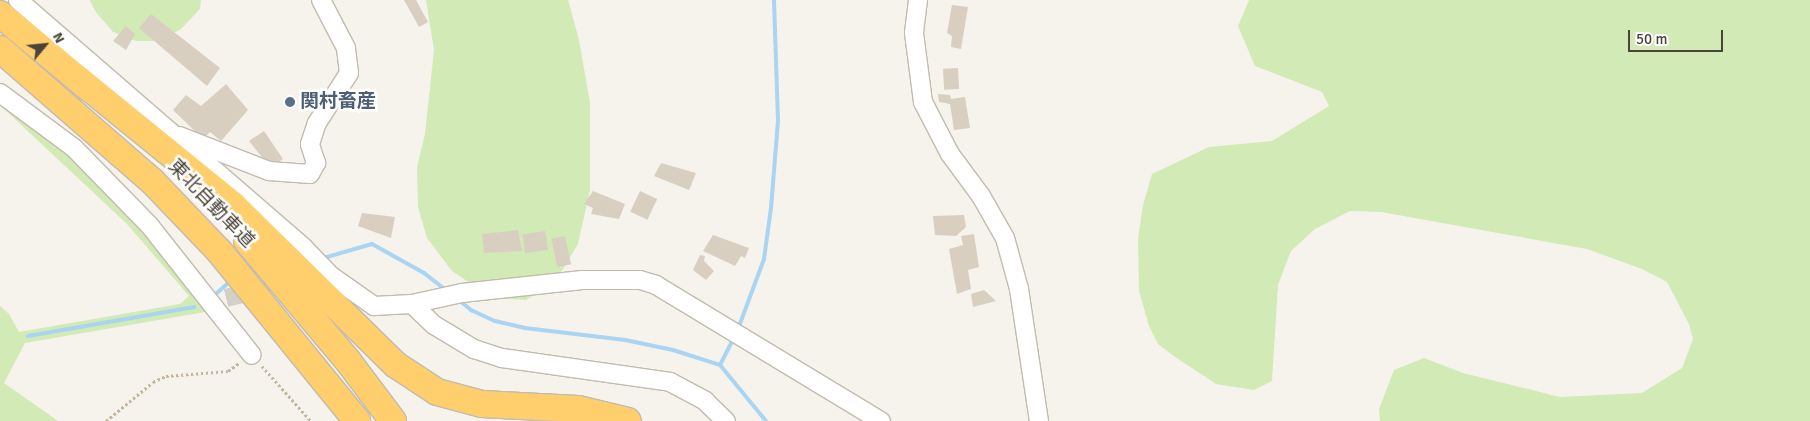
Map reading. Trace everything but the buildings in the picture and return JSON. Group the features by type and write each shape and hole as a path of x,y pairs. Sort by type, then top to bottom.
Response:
{"highway":[{"name":"東北自動車道","path":"0,14 77,78 161,152 235,227 342,354 393,421"},
{"name":"東北自動車道","path":"0,49 57,95 152,180 279,322 357,421"},
{"path":"77,78 233,205 396,365 437,392 482,404 578,409 628,421"}],"street":[{"path":"18,0 309,253 322,273 374,306 412,304 462,293 582,280 640,280 656,285 762,352 881,421"},
{"path":"175,136 185,136 268,171 310,174 316,163 310,144 316,122 349,73 346,48 321,0"},
{"path":"918,0 914,33 923,102 950,154 982,196 1005,238 1019,289 1039,421"},
{"path":"0,93 74,148 150,226 221,301 252,355"},
{"path":"412,304 434,325 474,349 502,358 670,382 704,401 726,421"}],"path":[{"path":"106,421 166,376 228,371 252,355 311,421"}],"green space":[{"path":"90,0 201,0 200,9 181,29 159,41 136,41 113,32 95,11"},
{"path":"426,0 568,0 579,40 590,103 590,190 578,244 555,282 526,300 492,298 452,271 427,238 418,207 417,167 425,134 434,50"},
{"path":"1249,0 1810,0 1810,421 1380,421 1379,409 1394,370 1424,358 1463,373 1560,397 1642,393 1682,368 1693,339 1689,324 1667,282 1642,269 1587,249 1381,212 1350,211 1315,229 1291,251 1278,285 1272,381 1254,390 1216,384 1175,357 1158,344 1149,326 1139,291 1138,239 1143,205 1152,174 1209,147 1272,141 1329,106 1322,92 1255,66 1238,26"},
{"path":"1,106 63,150 126,208 211,311 25,343 4,383 58,421 0,421 0,306 9,314 19,332 180,304 189,296 127,224"}],"waterway":[{"path":"738,329 764,259 771,208 778,121 774,0"},
{"path":"320,259 372,244 424,273 447,291"},
{"path":"217,293 228,283"},
{"path":"459,300 471,310 495,321 525,328 625,340 673,350 720,365 766,421"},
{"path":"28,336 195,307"},
{"path":"720,365 734,338"}],"tunnel":[{"path":"226,298 291,282"}],"place":[{"name":"関村畜産","path":"290,102"}]}
